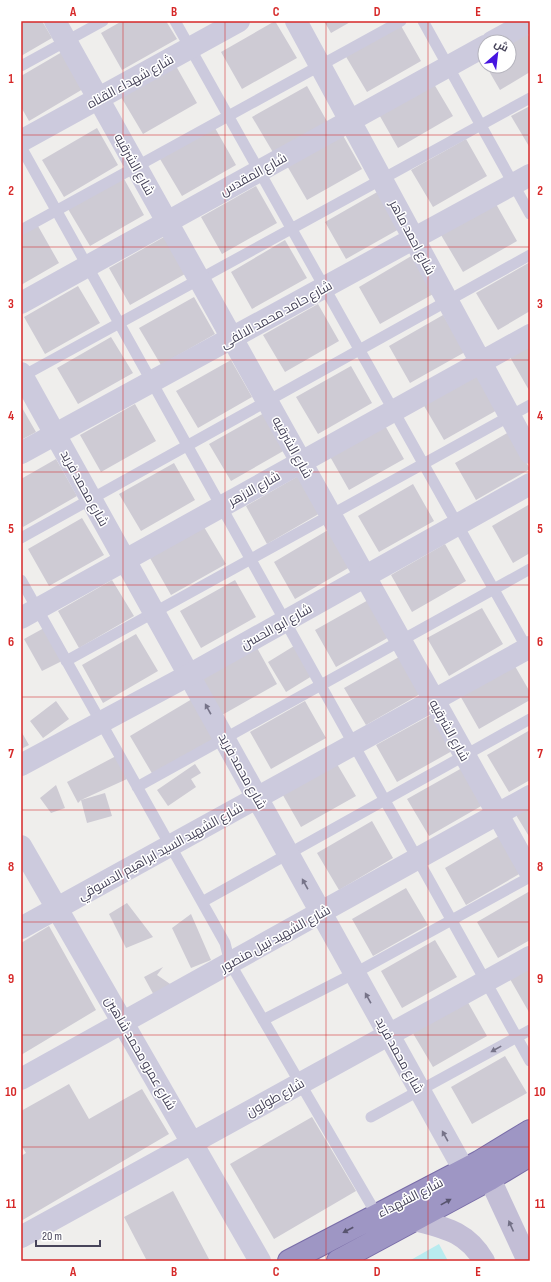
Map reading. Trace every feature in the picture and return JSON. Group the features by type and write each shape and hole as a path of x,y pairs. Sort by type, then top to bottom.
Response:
{"highway":[{"name":"شارع الشهداء","path":"338,1261 415,1220 530,1131"},
{"name":"شارع الشهداء","path":"289,1261 377,1214 478,1170 530,1155"}],"main road":[{"path":"478,1170 528,1261"},
{"path":"415,1220 453,1230 477,1248 484,1261"}],"street":[{"name":"شارع الشرقيه","path":"55,21 530,872"},
{"name":"شارع شهداء القناه","path":"21,141 239,21"},
{"name":"شارع احمد ماهر","path":"296,21 530,453"},
{"path":"506,34 530,21"},
{"name":"شارع المقدس","path":"21,303 477,50"},
{"name":"شارع حامد محمد الالفى","path":"21,453 522,180"},
{"name":"شارع الازهر","path":"29,613 530,335"},
{"name":"شارع محمد فريد","path":"22,376 420,1090 478,1170"},
{"name":"شارع ابو الحسن","path":"21,765 189,675 530,484"},
{"name":"شارع الشهيد السيد ابراهيم الدسوقي","path":"21,928 434,700 529,650"},
{"name":"شارع الشهيد نبيل منصور","path":"21,1079 530,796"},
{"name":"شارع عمرو محمد شاهين","path":"21,846 260,1261"},
{"name":"شارع طولون","path":"21,1237 530,957"}],"lane":[{"path":"21,66 103,21"},
{"path":"175,21 457,525 529,650"},
{"path":"21,230 401,21"},
{"path":"423,21 481,125 522,180 530,214"},
{"path":"22,376 530,98"},
{"path":"21,147 530,1061"},
{"path":"21,538 530,255"},
{"path":"66,661 530,405"},
{"path":"137,787 530,569"},
{"path":"21,580 29,613 66,661 225,943 230,963 377,1214"},
{"path":"202,902 530,718"},
{"path":"263,1020 355,973 530,877"},
{"path":"371,1117 530,1030"}],"shaded area":[{"path":"439,1244 448,1261 409,1261"}],"building":[{"path":"21,21 42,21 52,38 21,56"},
{"path":"122,21 166,21 177,39 122,70 101,33"},
{"path":"275,21 297,58 242,89 221,52"},
{"path":"324,21 352,21 331,33"},
{"path":"400,24 421,61 367,92 345,55"},
{"path":"527,33 530,38 530,72 500,90 491,74 517,74 517,39"},
{"path":"62,52 83,89 29,121 21,107 21,76"},
{"path":"176,66 197,103 143,134 121,97"},
{"path":"431,79 453,116 398,148 377,111"},
{"path":"307,86 328,123 274,154 252,117"},
{"path":"530,106 530,148 511,116"},
{"path":"97,128 118,165 64,197 42,160"},
{"path":"215,128 236,165 182,196 160,159"},
{"path":"341,132 362,169 307,200 286,164"},
{"path":"466,139 487,176 433,207 411,170"},
{"path":"123,177 144,215 90,246 68,209"},
{"path":"256,186 277,223 222,254 201,217"},
{"path":"379,191 401,228 346,259 325,222"},
{"path":"496,204 517,241 463,272 441,235"},
{"path":"38,226 59,263 21,285 21,235"},
{"path":"164,237 185,274 130,305 109,268"},
{"path":"285,240 307,278 252,309 231,272"},
{"path":"413,255 435,293 380,324 359,287"},
{"path":"530,262 530,311 498,330 476,293"},
{"path":"78,286 100,323 45,354 24,317"},
{"path":"194,297 215,334 161,365 139,328"},
{"path":"318,304 339,341 285,372 263,335"},
{"path":"443,315 465,352 410,383 389,346"},
{"path":"111,337 133,373 78,404 57,368"},
{"path":"530,345 530,392 510,357"},
{"path":"231,360 252,397 198,428 176,391"},
{"path":"351,366 372,403 318,434 296,397"},
{"path":"477,372 499,409 444,440 423,404"},
{"path":"135,404 156,441 101,472 80,435"},
{"path":"21,406 36,432 21,440"},
{"path":"264,413 285,450 231,481 209,444"},
{"path":"383,422 404,459 349,490 328,453"},
{"path":"509,432 530,469 476,500 455,463"},
{"path":"56,459 77,496 23,527 21,524 21,479"},
{"path":"174,463 195,500 141,531 119,494"},
{"path":"300,475 322,512 267,544 246,506"},
{"path":"413,484 434,521 379,552 358,516"},
{"path":"530,504 530,553 513,563 492,526"},
{"path":"82,518 104,555 49,586 28,549"},
{"path":"204,527 226,564 171,595 150,558"},
{"path":"328,530 350,567 295,599 274,562"},
{"path":"445,544 466,581 412,612 391,575"},
{"path":"112,580 134,616 79,648 58,611"},
{"path":"235,580 256,617 201,648 180,611"},
{"path":"370,599 391,636 336,667 315,630"},
{"path":"482,608 503,644 449,676 427,638"},
{"path":"44,628 62,661 42,671 24,639"},
{"path":"136,634 158,671 103,703 82,665"},
{"path":"256,646 277,684 222,715 201,678"},
{"path":"294,646 312,676 286,692 268,662"},
{"path":"399,657 420,694 366,725 344,688"},
{"path":"512,661 530,692 530,700 479,729 458,692"},
{"path":"192,699 215,738 153,775 130,736"},
{"path":"56,701 69,719 43,738 30,721"},
{"path":"305,701 326,738 271,769 250,732"},
{"path":"431,715 452,751 397,782 376,745"},
{"path":"530,730 530,780 509,792 487,755"},
{"path":"21,731 29,745 21,749"},
{"path":"116,756 127,779 81,800 78,803 67,782"},
{"path":"334,759 356,796 301,827 280,790"},
{"path":"195,764 201,773 191,779 196,787 168,806 157,790"},
{"path":"462,768 483,805 429,836 407,799"},
{"path":"56,785 65,808 51,813 40,798"},
{"path":"105,793 112,816 87,823 81,800"},
{"path":"530,807 530,838 516,815"},
{"path":"372,821 393,858 339,890 317,853"},
{"path":"499,836 521,873 466,905 445,868"},
{"path":"406,888 428,925 373,956 352,919"},
{"path":"530,891 530,940 498,958 477,922"},
{"path":"127,903 153,937 126,948 109,914"},
{"path":"191,914 211,960 191,968 172,928"},
{"path":"49,926 96,1010 21,1055 21,943"},
{"path":"435,940 457,977 402,1008 381,971"},
{"path":"163,967 157,975 176,988 156,999 144,977"},
{"path":"530,967 530,1014 510,979"},
{"path":"466,999 487,1036 433,1067 411,1030"},
{"path":"505,1056 527,1093 472,1124 451,1087"},
{"path":"69,1084 89,1119 142,1089 169,1134 21,1221 21,1156 26,1153 21,1145 21,1111"},
{"path":"312,1117 356,1191 274,1239 230,1164"},
{"path":"173,1191 210,1261 147,1261 124,1217"}]}
